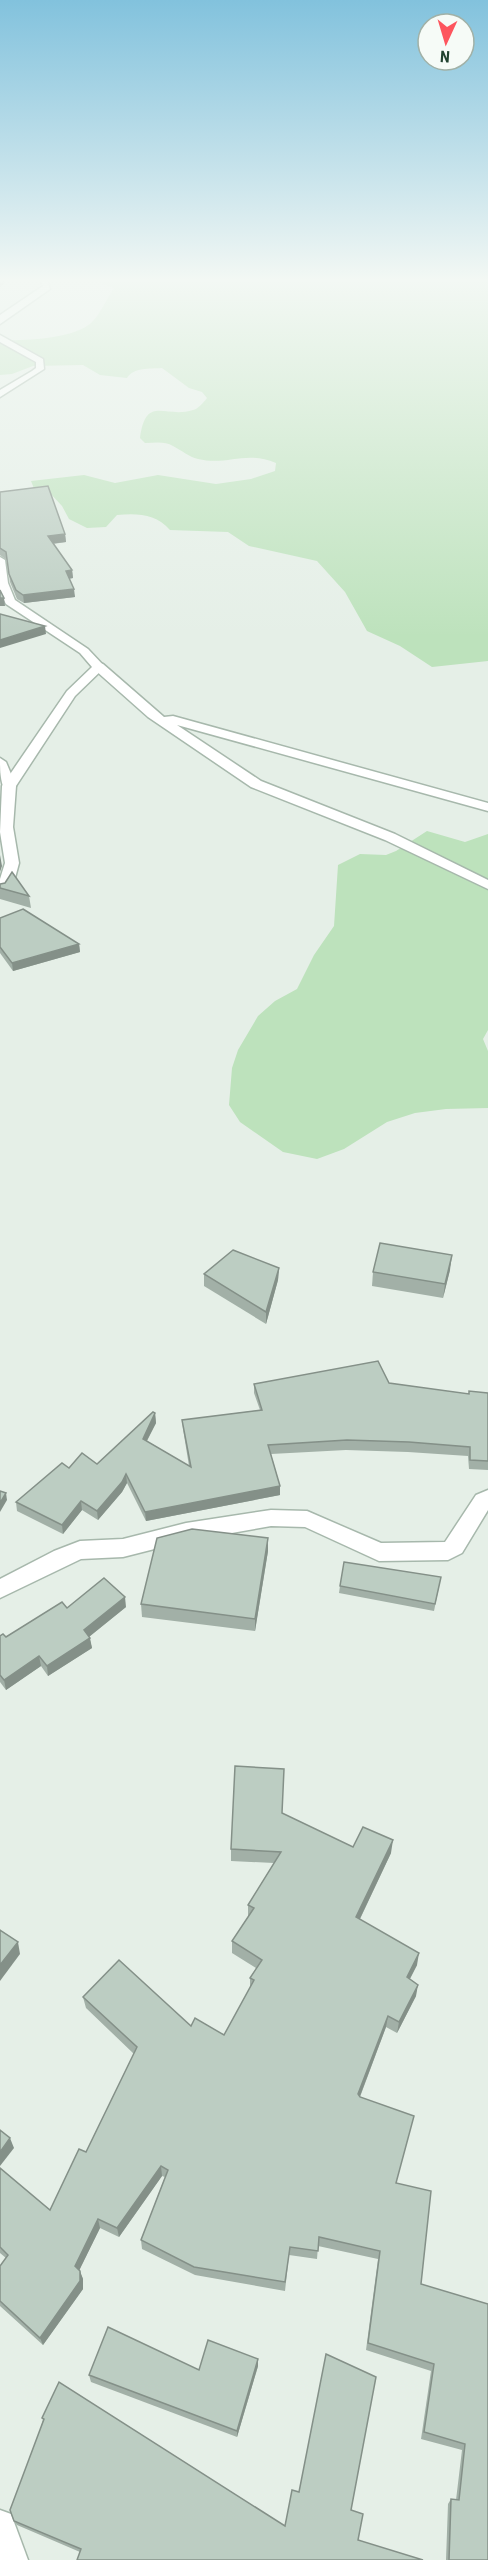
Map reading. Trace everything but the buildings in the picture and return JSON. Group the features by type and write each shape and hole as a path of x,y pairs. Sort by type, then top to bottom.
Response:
{"street":[{"path":"0,560 2,583 10,602 84,651 152,714 256,784 390,837 488,885"},
{"path":"9,786 71,694 99,667"},
{"path":"152,714 488,807"},
{"path":"0,762 9,786 6,827 12,863 8,878 0,890"},
{"path":"0,1589 61,1557 80,1550 123,1548 186,1532 271,1518 307,1519 379,1552 448,1551 455,1547 483,1501 488,1498"},
{"path":"0,2525 13,2560"}],"green space":[{"path":"207,398 488,398 488,661 432,667 400,646 367,631 345,592 317,561 249,546 228,532 170,530 153,518 139,515 117,515 106,527 87,528 69,519 62,506 49,492 35,491 31,481 84,475 115,483 158,475 216,484 251,479 275,471 276,463 265,459 208,461 188,455 167,443 145,443 140,438 147,416 152,412 183,412 199,407"},
{"path":"427,831 465,842 488,834 488,1030 483,1039 488,1051 488,1108 446,1109 415,1113 387,1122 344,1149 317,1159 283,1152 240,1122 229,1105 232,1068 238,1050 258,1016 275,1001 297,989 314,955 334,926 338,865 360,854 386,855"}]}
